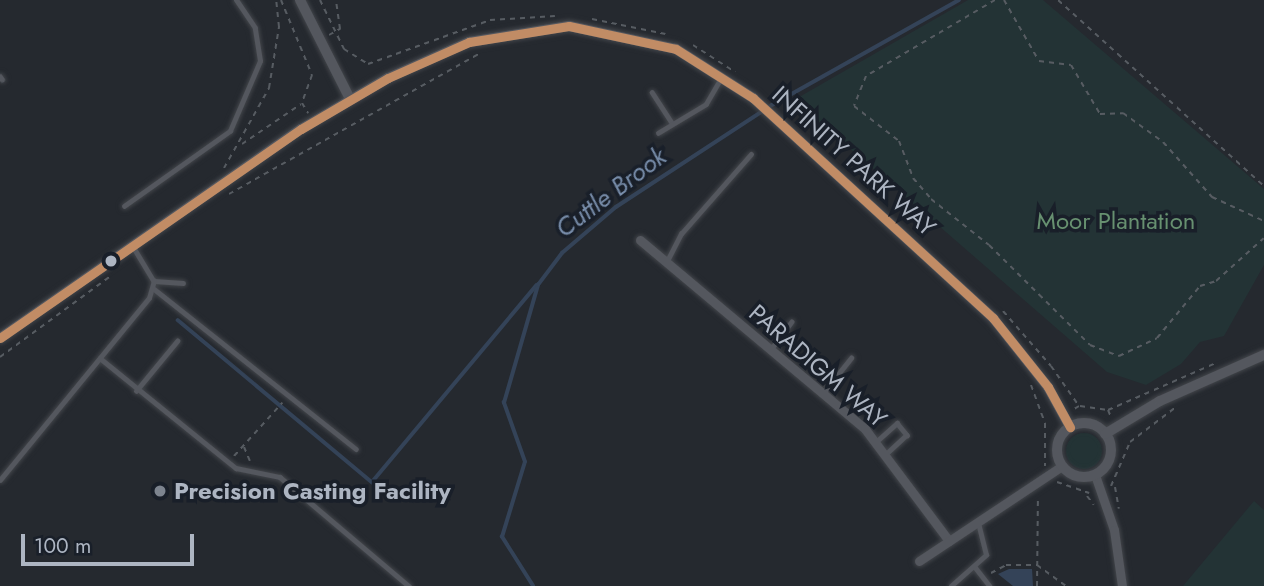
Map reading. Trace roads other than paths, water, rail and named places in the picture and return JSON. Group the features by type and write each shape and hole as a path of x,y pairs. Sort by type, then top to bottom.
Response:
{"street":[{"path":"300,0 350,99"},
{"name":"INFINITY PARK WAY","path":"0,338 350,99 468,42 548,26 635,36 723,75 753,98 993,318 1048,387 1070,427"},
{"name":"PARADIGM WAY","path":"640,240 877,441 949,541"},
{"path":"1105,434 1160,401 1264,355"},
{"path":"1089,424 1105,434 1108,461 1095,475 1077,476 1062,466 1057,449 1070,427 1089,424"},
{"path":"919,561 1062,466"},
{"path":"1095,475 1114,530 1122,586"}],"lane":[{"path":"124,206 230,131 260,61 255,28 236,0"},
{"path":"657,133 706,104 723,75"},
{"path":"652,92 672,123"},
{"path":"666,263 675,242 751,154"},
{"path":"134,248 154,284 356,449"},
{"path":"154,284 183,283"},
{"path":"0,480 100,358 154,284"},
{"path":"770,349 791,322"},
{"path":"136,391 177,341"},
{"path":"100,358 136,391 229,462 256,475 280,477 410,586"},
{"path":"822,393 851,358"},
{"path":"877,441 897,423 907,435 888,453"},
{"path":"951,586 975,567 988,545 978,523"},
{"path":"975,567 990,586"}],"water":[{"path":"1009,569 1032,569 1033,586 1013,586 998,574"}],"waterway":[{"name":"Cuttle Brook","path":"533,586 502,537 525,462 504,403 538,285 562,253 616,207 772,105 959,0"},
{"path":"178,320 372,482 536,286"}],"place":[{"name":"Precision Casting Facility","path":"160,491"}],"park label":[{"name":"Moor Plantation","path":"1116,221"}]}
